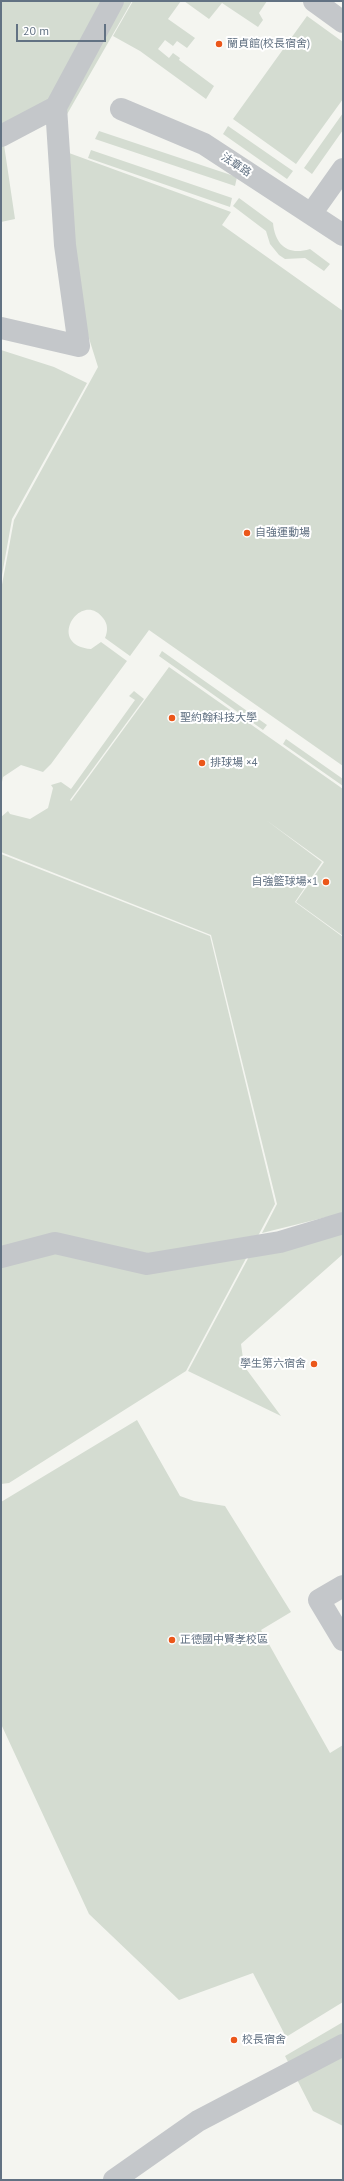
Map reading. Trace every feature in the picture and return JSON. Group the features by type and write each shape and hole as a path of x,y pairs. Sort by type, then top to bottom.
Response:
{"street":[{"path":"1,328 79,346 66,245 56,107 113,1"},
{"path":"314,1 343,22"},
{"path":"1,136 56,107"},
{"name":"法章路","path":"121,109 204,144 312,214 343,236"},
{"path":"312,214 343,169"},
{"path":"1,1256 56,1243 147,1264 280,1242 343,1223"},
{"path":"343,1586 319,1600 343,1640"},
{"path":"126,2177 198,2121 343,2045"}],"shaded area":[{"path":"1,1 132,1 66,116 3,138 15,219 1,222"},
{"path":"133,1 181,1 168,19 195,38 187,48 177,41 173,46 165,40 158,49 169,58 173,53 180,58 179,60 214,86 206,99 140,51 113,36"},
{"path":"184,1 267,1 259,13 263,20 258,27 222,3 209,19"},
{"path":"307,16 343,42 343,99 296,164 233,119"},
{"path":"343,113 343,130 312,174 304,168"},
{"path":"228,126 293,171 287,179 223,134"},
{"path":"99,131 237,177 235,186 95,139"},
{"path":"91,150 232,198 230,207 88,158"},
{"path":"69,153 231,212 222,225 343,311 343,766 149,630 130,656 105,638 107,628 103,618 94,611 85,610 77,614 72,621 69,630 70,638 77,645 91,649 101,642 127,661 51,764 43,772 21,765 3,777 1,787 1,590 14,520 98,367 82,316 70,195"},
{"path":"239,198 273,223 274,231 280,243 284,247 295,251 310,249 330,264 324,271 305,258 285,259 279,255 270,244 266,231 233,206"},
{"path":"1,350 54,367 87,383 12,519 1,581"},
{"path":"162,651 267,725 263,730 159,656"},
{"path":"169,667 343,789 343,936 296,902 324,862 266,820 322,862 295,902 343,937 343,1213 262,1233 277,1204 211,935 1,852 1,817 8,811 10,814 30,819 48,808 53,788 51,785 61,782 71,789 135,700 129,696 134,691 144,699 70,800 71,801"},
{"path":"286,739 343,779 343,786 283,744"},
{"path":"1,854 210,936 275,1204 186,1371 9,1483 1,1484"},
{"path":"343,1228 343,1254 241,1344 244,1366 281,1416 188,1371 252,1251"},
{"name":"正德國中賢孝校區","path":"137,1420 180,1496 194,1501 225,1506 291,1612 261,1630 330,1753 343,1745 343,2002 286,2037 253,1973 179,2000 89,1914 1,1724 1,1502"},
{"path":"343,2022 343,2126 313,2111 285,2056"}],"place":[{"name":"蘭貞館(校長宿舍)","path":"219,44"},
{"name":"自強運動場","path":"247,533"},
{"name":"聖約翰科技大學","path":"172,718"},
{"name":"排球場 ×4","path":"202,763"},
{"name":"自強籃球場×1","path":"326,882"},
{"name":"學生第六宿舍","path":"314,1364"},
{"name":"正德國中賢孝校區","path":"172,1640"},
{"name":"校長宿舍","path":"234,2040"}]}
